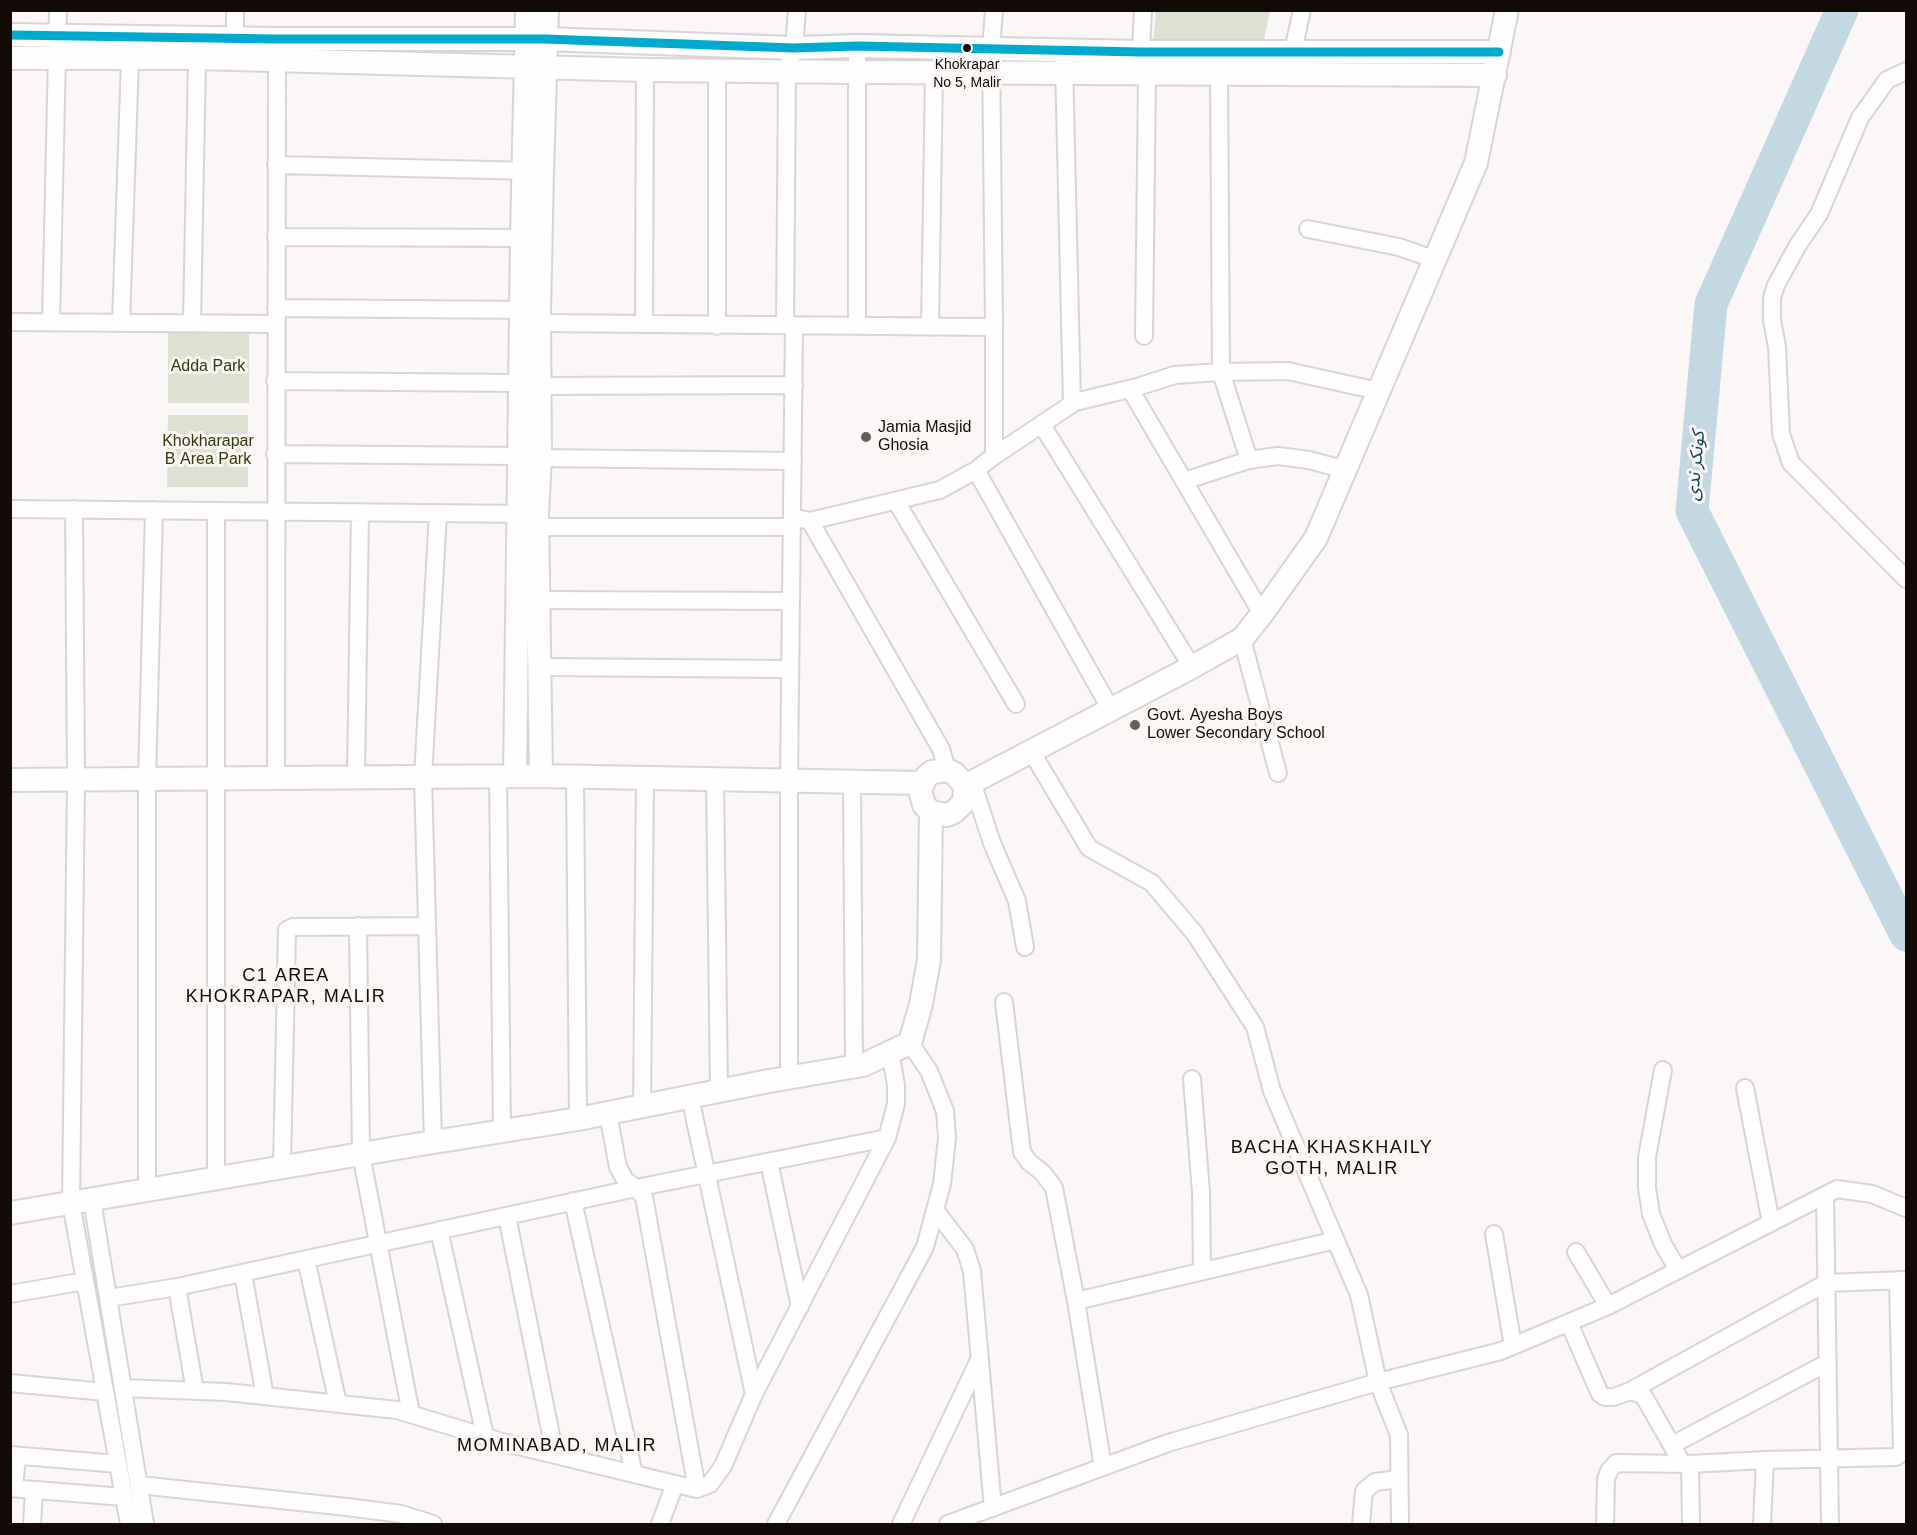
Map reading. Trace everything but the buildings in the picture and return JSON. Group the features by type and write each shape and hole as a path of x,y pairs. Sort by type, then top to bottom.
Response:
{"street":[{"path":"51,322 58,10"},
{"path":"235,10 235,49"},
{"path":"527,10 536,40"},
{"path":"541,776 538,600 531,518 529,457 536,40 547,10"},
{"path":"789,1078 789,780 794,385 790,325 787,71 794,48 797,10"},
{"path":"994,10 991,49 994,456"},
{"path":"1141,52 1143,10"},
{"path":"1293,51 1302,10"},
{"path":"1025,947 1017,901 968,784 947,770 932,772 922,783 920,798 931,812 947,815 954,812 964,802 968,784 1242,639 1262,614 1316,538 1476,163 1507,10"},
{"path":"10,35 57,36 535,67 645,70 1495,75"},
{"path":"277,50 536,40 794,48 857,46 1141,52 1499,52"},
{"path":"857,46 857,326"},
{"path":"10,58 197,58 235,49"},
{"path":"276,778 277,50"},
{"path":"1064,50 1072,404"},
{"path":"192,323 197,58"},
{"path":"122,323 130,59"},
{"path":"644,324 645,70"},
{"path":"717,70 717,326"},
{"path":"1906,71 1887,80 1860,118 1819,214 1798,245 1776,285 1772,298 1781,434 1791,463 1906,579"},
{"path":"930,327 934,73"},
{"path":"1144,336 1147,74"},
{"path":"1219,74 1221,372 1249,460"},
{"path":"276,165 533,171"},
{"path":"533,171 522,238 533,314"},
{"path":"1308,229 1400,247 1436,260"},
{"path":"276,237 522,238"},
{"path":"10,322 192,323 276,316 533,314 644,324 994,327"},
{"path":"10,509 438,513 531,518 810,521 940,490 976,471 994,456 1072,404 1175,375 1288,371 1378,391"},
{"path":"275,381 530,385 794,385"},
{"path":"1130,389 1262,614"},
{"path":"1042,425 1192,667"},
{"path":"275,454 793,461"},
{"path":"1184,482 1249,460 1278,456 1310,460 1346,470"},
{"path":"976,471 1111,710"},
{"path":"896,501 1016,704"},
{"path":"74,509 76,780 85,1281 129,1524"},
{"path":"147,1190 147,779 154,510"},
{"path":"216,511 216,1179"},
{"path":"356,777 360,512"},
{"path":"433,1142 423,777 438,513"},
{"path":"502,1131 507,776 531,518"},
{"path":"810,521 941,749 947,770"},
{"path":"538,600 791,601"},
{"path":"1242,639 1278,773"},
{"path":"538,667 790,669"},
{"path":"1031,751 1089,848 1152,883 1195,934 1255,1027 1272,1091 1359,1295 1378,1382 1399,1435 1400,1524"},
{"path":"10,780 575,776 922,783"},
{"path":"575,776 578,1119"},
{"path":"642,1107 645,778"},
{"path":"715,779 719,1091"},
{"path":"852,782 854,1066"},
{"path":"123,1388 265,1396 397,1410 555,1455 675,1484 697,1489 710,1484 723,1466 754,1394 887,1138 896,1104 900,1048 921,1004 928,960 931,812"},
{"path":"358,926 361,1154 411,1414"},
{"path":"282,1167 286,930 293,927 427,926"},
{"path":"1004,1002 1022,1152 1054,1188 1076,1301 1103,1467"},
{"path":"10,1213 608,1114 863,1065 900,1048"},
{"path":"776,1524 925,1247 942,1184 947,1138 945,1110 929,1071 900,1048"},
{"path":"1663,1070 1647,1157 1647,1188 1652,1214 1663,1244 1678,1270"},
{"path":"1192,1079 1201,1192 1202,1271"},
{"path":"1744,1088 1771,1223"},
{"path":"690,1097 754,1394"},
{"path":"608,1114 618,1167 625,1180 644,1197 697,1489"},
{"path":"109,1298 243,1274 573,1201 887,1138"},
{"path":"769,1162 800,1307"},
{"path":"948,1524 1168,1443 1378,1382 1501,1351 1608,1306 1837,1189 1872,1194 1906,1208"},
{"path":"1825,1195 1830,1524"},
{"path":"82,1201 109,1298 145,1524"},
{"path":"573,1201 634,1474"},
{"path":"935,1209 969,1256 972,1271 993,1508"},
{"path":"507,1216 555,1455"},
{"path":"439,1230 485,1436"},
{"path":"1494,1234 1513,1346"},
{"path":"1076,1301 1336,1240"},
{"path":"1576,1252 1608,1306"},
{"path":"306,1259 338,1404"},
{"path":"243,1274 265,1396"},
{"path":"1569,1323 1599,1394 1614,1397 1630,1391 1826,1283 1902,1280 1901,1457 1686,1464 1616,1463 1606,1479 1605,1524"},
{"path":"10,1294 85,1281"},
{"path":"177,1287 195,1391"},
{"path":"901,1524 981,1357"},
{"path":"1672,1445 1827,1363"},
{"path":"10,1383 105,1392"},
{"path":"1630,1391 1643,1395 1672,1445 1686,1464 1691,1524"},
{"path":"118,1464 14,1455 12,1488 124,1497"},
{"path":"1762,1524 1765,1460"},
{"path":"1360,1524 1364,1491 1375,1482 1399,1479"},
{"path":"660,1524 675,1484"},
{"path":"139,1485 347,1506 384,1518 401,1514 434,1524"},
{"path":"32,1524 34,1490"}],"green space":[{"path":"1156,11 1270,11 1263,45 1153,45"},
{"name":"Adda Park","path":"168,331 249,332 249,403 168,403"},
{"name":"Khokharapar B Area Park","path":"168,415 248,415 248,487 167,487"}],"waterway":[{"name":"کونکر ندی","path":"1842,10 1711,304 1692,511 1906,935"}],"transit line":[{"path":"10,35 277,39 545,39 794,48 857,46 1141,52 1499,52"}],"place":[{"name":"Khokrapar No 5, Malir","path":"967,48"},
{"name":"Jamia Masjid Ghosia","path":"866,437"},
{"name":"Govt. Ayesha Boys Lower Secondary School","path":"1135,725"}],"district":[{"name":"C1 AREA KHOKRAPAR, MALIR","path":"286,986"},
{"name":"BACHA KHASKHAILY GOTH, MALIR","path":"1332,1158"},
{"name":"MOMINABAD, MALIR","path":"557,1446"}]}
